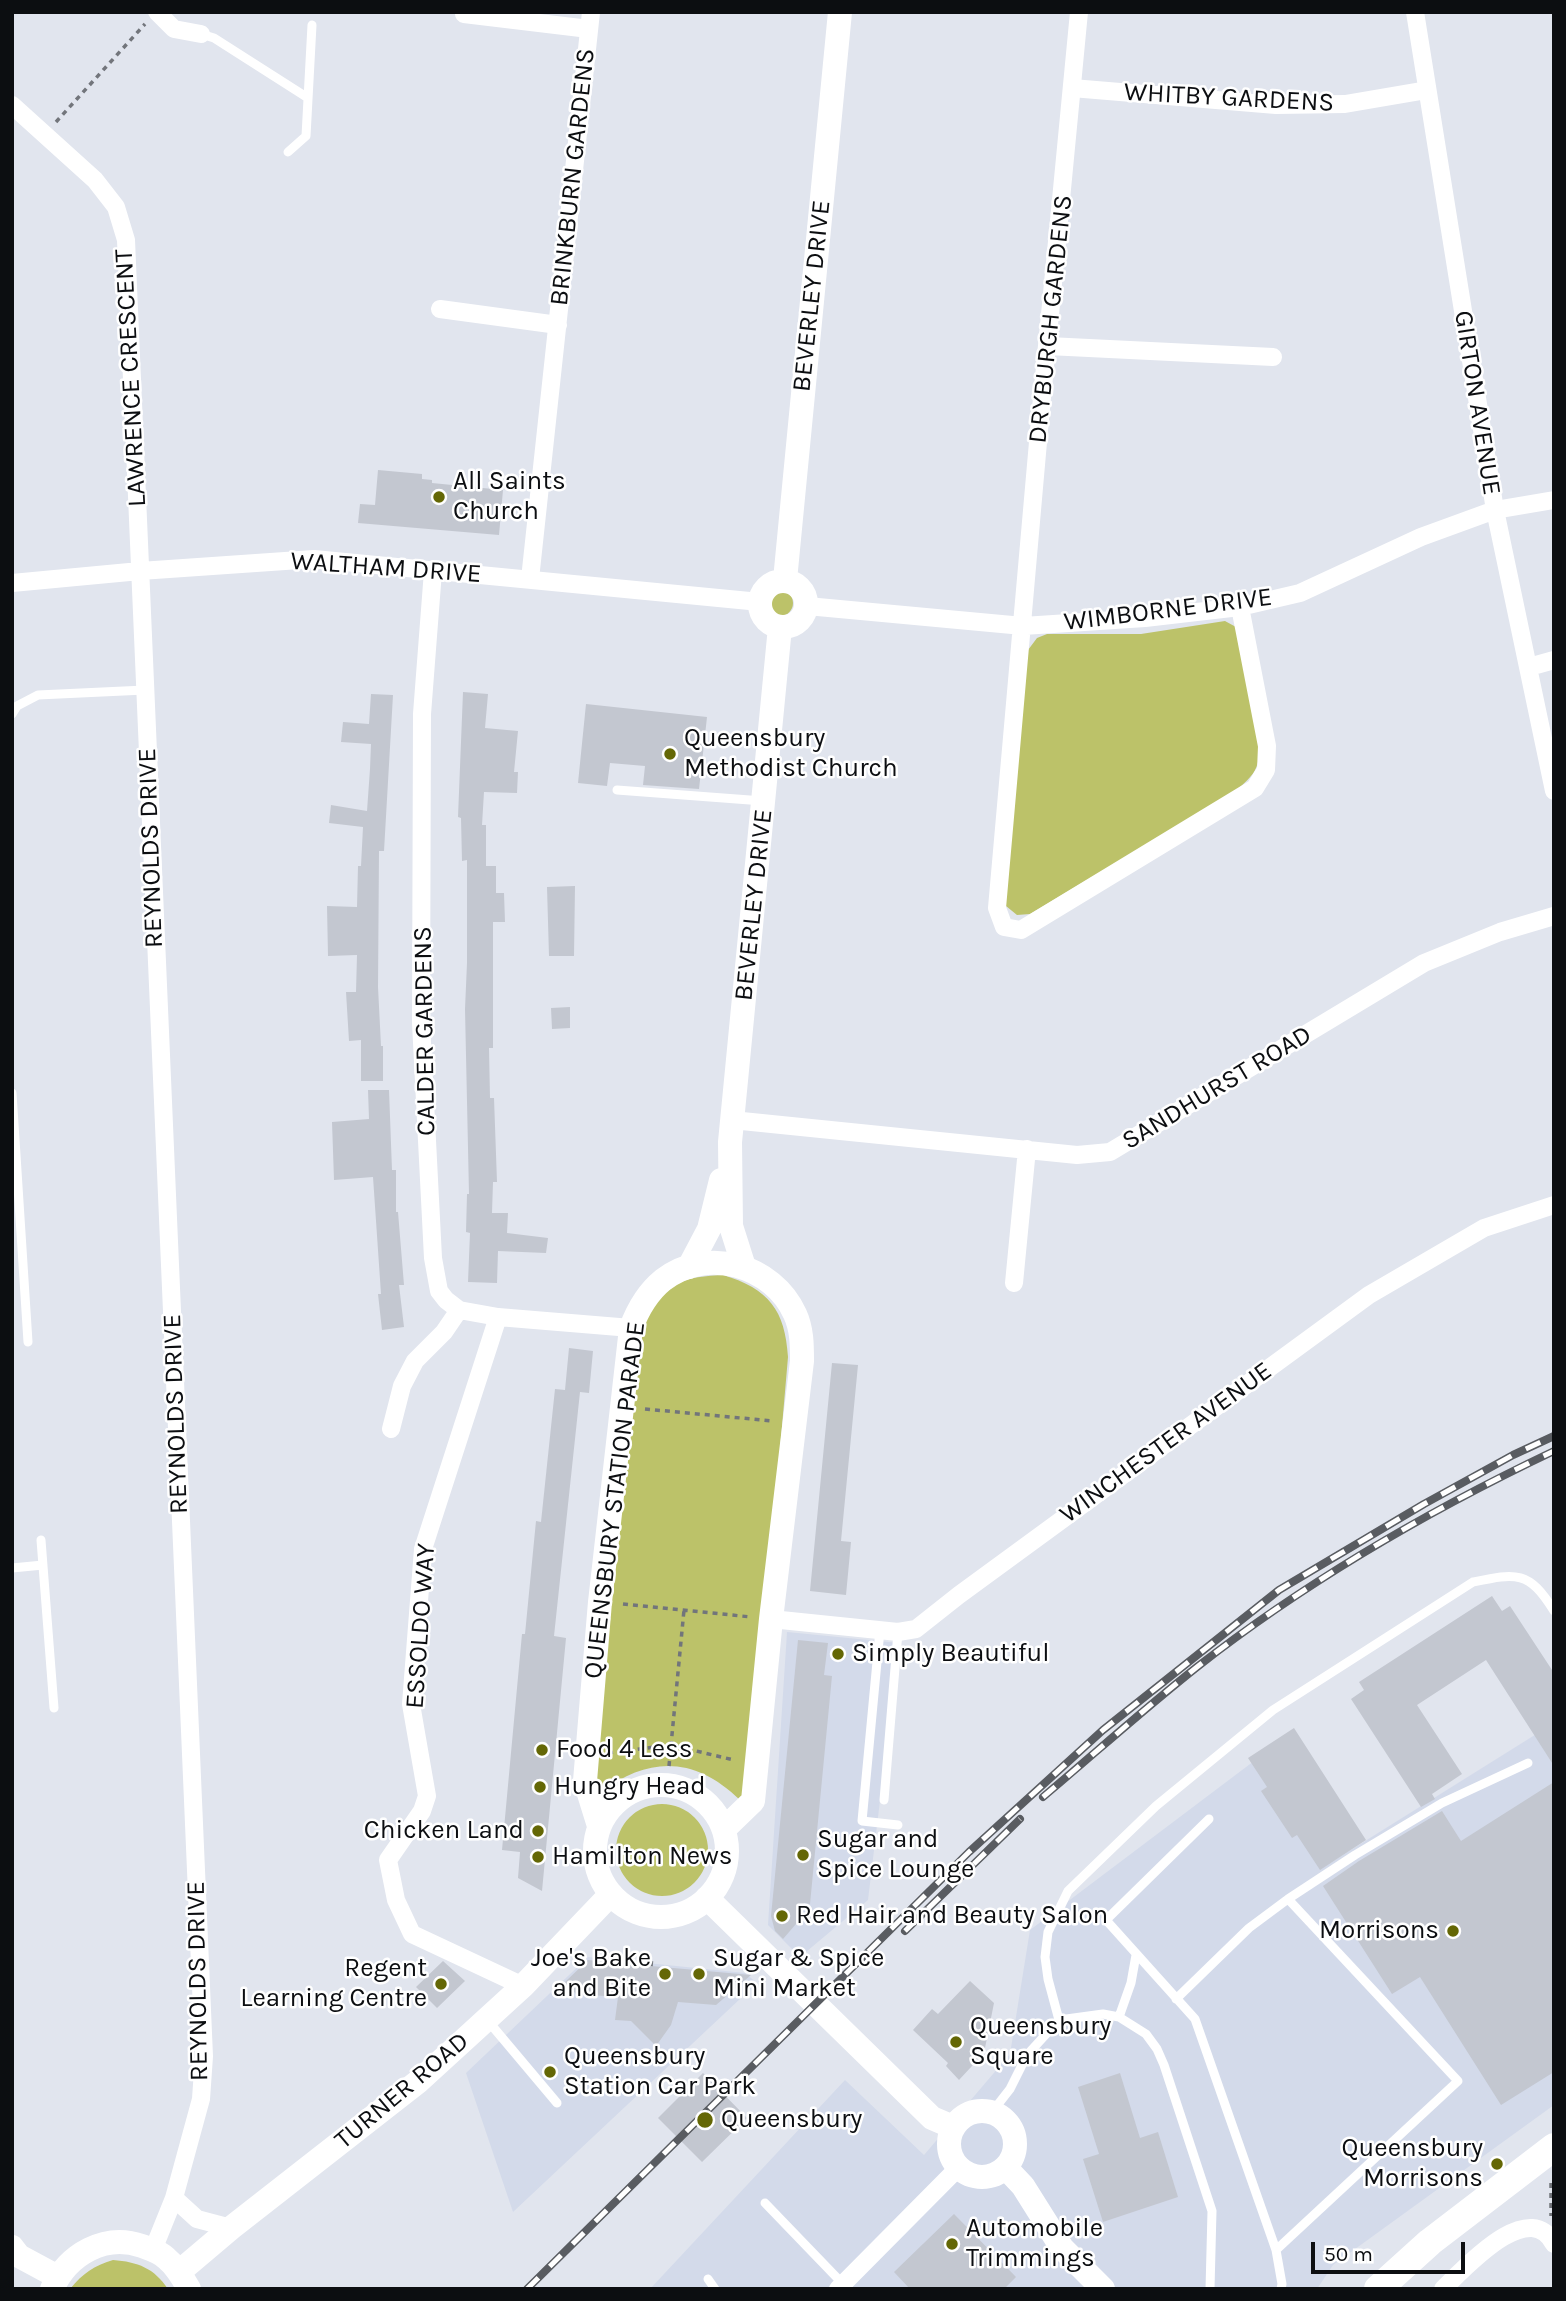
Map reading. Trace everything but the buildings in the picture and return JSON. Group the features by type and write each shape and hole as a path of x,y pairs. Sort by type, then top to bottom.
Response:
{"main road":[{"path":"1378,2289 1430,2242 1554,2147"}],"street":[{"name":"BEVERLEY DRIVE","path":"785,580 840,12"},
{"name":"DRYBURGH GARDENS","path":"1079,12 998,908 1004,927 1021,930 1255,788 1266,770 1267,746 1240,607"},
{"name":"GIRTON AVENUE","path":"1415,12 1495,510 1554,792"},
{"name":"BRINKBURN GARDENS","path":"464,15 590,20 530,579"},
{"path":"153,16 174,29 201,34"},
{"name":"WHITBY GARDENS","path":"1072,88 1276,105 1345,104 1427,90"},
{"name":"LAWRENCE CRESCENT","path":"12,105 95,180 116,207 126,240 140,571"},
{"name":"BRINKBURN GARDENS","path":"440,309 558,325"},
{"path":"1048,346 1273,357"},
{"name":"WIMBORNE DRIVE","path":"807,606 1023,626 1145,618 1240,607 1300,593 1421,537 1495,510 1554,500"},
{"name":"WALTHAM DRIVE","path":"12,583 314,559 760,602"},
{"name":"REYNOLDS DRIVE","path":"140,571 204,2056 201,2099 174,2198 153,2250"},
{"name":"CALDER GARDENS","path":"433,571 422,713 421,1023 433,1258 439,1291 459,1310"},
{"path":"785,580 801,589 807,606 798,621 790,626 780,627 765,618 760,610 760,602 762,593 768,586 785,580"},
{"name":"BEVERLEY DRIVE","path":"744,1267 731,1226 731,1131 780,627"},
{"path":"1529,667 1554,660"},
{"name":"SANDHURST ROAD","path":"731,1131 1027,1149 1077,1155 1110,1152 1424,963 1500,932 1554,916"},
{"name":"BEVERLEY DRIVE","path":"689,1267 709,1229 731,1131"},
{"path":"1014,1283 1027,1149"},
{"name":"WINCHESTER AVENUE","path":"771,1619 889,1631 916,1629 1369,1295 1483,1228 1554,1205"},
{"name":"QUEENSBURY STATION PARADE","path":"600,1826 585,1782 600,1602 631,1328 638,1309 649,1293 664,1279 701,1263 744,1267 765,1278 783,1294 795,1314 802,1337 752,1801 724,1829"},
{"path":"391,1429 402,1386 415,1361 444,1332 459,1310 498,1317 631,1328"},
{"name":"ESSOLDO WAY","path":"498,1317 423,1549 411,1704 427,1796 422,1811 388,1860 396,1900 412,1934 523,1986"},
{"path":"652,1785 674,1785 696,1794 713,1809 724,1829 728,1847 726,1866 719,1884 690,1911 669,1917 648,1916 627,1908 611,1894 601,1879 596,1862 595,1843 600,1826 612,1806 630,1792 652,1785"},
{"name":"TURNER ROAD","path":"55,2283 71,2260 89,2249 110,2242 131,2242 153,2250 165,2257 184,2280 230,2228 419,2081 487,2020 611,1894"},
{"path":"707,1898 932,2118 953,2127"},
{"path":"981,2110 1002,2117 1010,2125 1016,2147 1006,2168 987,2177 977,2177 958,2168 950,2152 953,2127 960,2118 970,2112 981,2110"},
{"path":"841,2286 958,2168"},
{"path":"1006,2168 1023,2186 1062,2248 1103,2289"},
{"path":"174,2198 198,2219 230,2228"},
{"path":"1443,2289 1487,2248 1518,2228 1538,2229 1552,2241"},
{"path":"12,2247 19,2256 55,2283"}],"lane":[{"path":"288,152 306,136 312,24"},
{"path":"201,34 214,38 308,98"},
{"path":"12,714 17,706 38,695 145,690"},
{"path":"617,790 764,801"},
{"path":"12,1093 14,1167 28,1342"},
{"path":"41,1540 54,1708"},
{"path":"12,1568 43,1565"},
{"path":"1059,2020 1045,1956 1048,1932 1068,1891 1156,1806 1273,1710 1473,1582 1505,1575 1526,1579 1535,1584 1554,1611"},
{"path":"884,1800 889,1631"},
{"path":"889,1631 862,1821 898,1825"},
{"path":"1176,1999 1249,1928 1287,1899 1442,1803 1528,1763"},
{"path":"1209,1819 1106,1920 1195,2019 1276,2250 1283,2284 1281,2289"},
{"path":"1276,2250 1458,2081 1287,1899"},
{"path":"1119,2017 1131,1983 1136,1955"},
{"path":"992,2112 1010,2089 1027,2055 1059,2020 1103,2014 1119,2017 1146,2034 1157,2049 1212,2211 1210,2289"},
{"path":"487,2020 557,2103"},
{"path":"765,2203 841,2286"},
{"path":"708,2279 715,2289"}],"path":[{"path":"46,133 153,16"},
{"path":"622,1407 794,1423"},
{"path":"600,1602 771,1619"},
{"path":"669,1766 684,1610"},
{"path":"587,1756 671,1745 757,1765"},
{"path":"651,1966 652,1956"},
{"path":"1551,2183 1552,2241"}],"shaded area":[{"path":"787,1632 899,1643 868,1900 800,1957 768,1925"},
{"path":"1554,1723 1554,2105 1333,2265 1317,2289 650,2289 845,2080 924,2155 1010,2054 1030,1930 1262,1755 1330,1863"},
{"path":"588,1957 745,1973 757,1983 513,2212 466,2073"}],"green space":[{"path":"780,590 789,594 793,603 789,612 780,616 771,612 767,603 771,594"},
{"path":"1225,621 1236,627 1260,746 1254,772 1236,791 1030,914 1017,915 1006,906 1005,892 1028,650 1037,638 1047,634 1141,634"},
{"path":"723,1275 752,1287 772,1304 783,1326 788,1357 750,1796 740,1800 707,1775 672,1766 637,1772 601,1792 591,1784 638,1335 654,1304 667,1289 690,1279"},
{"path":"662,1804 680,1807 695,1817 705,1832 708,1850 705,1868 695,1883 680,1893 662,1896 644,1893 629,1883 619,1868 616,1850 619,1832 629,1817 644,1807"},
{"path":"113,2260 145,2267 168,2289 70,2289 89,2271"}],"railway":[{"path":"527,2289 969,1852 1103,1730 1279,1590 1424,1504 1513,1455 1554,1436"},
{"path":"1043,1797 1197,1667 1281,1605 1415,1523 1554,1451"},
{"path":"905,1931 1020,1819"}],"place":[{"name":"All Saints Church","path":"439,497"},
{"name":"Queensbury Methodist Church","path":"670,754"},
{"name":"Simply Beautiful","path":"838,1654"},
{"name":"Food 4 Less","path":"542,1750"},
{"name":"Hungry Head","path":"540,1787"},
{"name":"Chicken Land","path":"538,1831"},
{"name":"Sugar and Spice Lounge","path":"803,1855"},
{"name":"Hamilton News","path":"538,1857"},
{"name":"Red Hair and Beauty Salon","path":"782,1916"},
{"name":"Morrisons","path":"1453,1931"},
{"name":"Joe's Bake and Bite","path":"665,1974"},
{"name":"Sugar & Spice Mini Market","path":"699,1974"},
{"name":"Regent Learning Centre","path":"441,1984"},
{"name":"Queensbury Square","path":"956,2042"},
{"name":"Queensbury Station Car Park","path":"550,2072"},
{"name":"Queensbury","path":"705,2120"},
{"name":"Queensbury Morrisons","path":"1497,2164"},
{"name":"Automobile Trimmings","path":"952,2244"}]}
